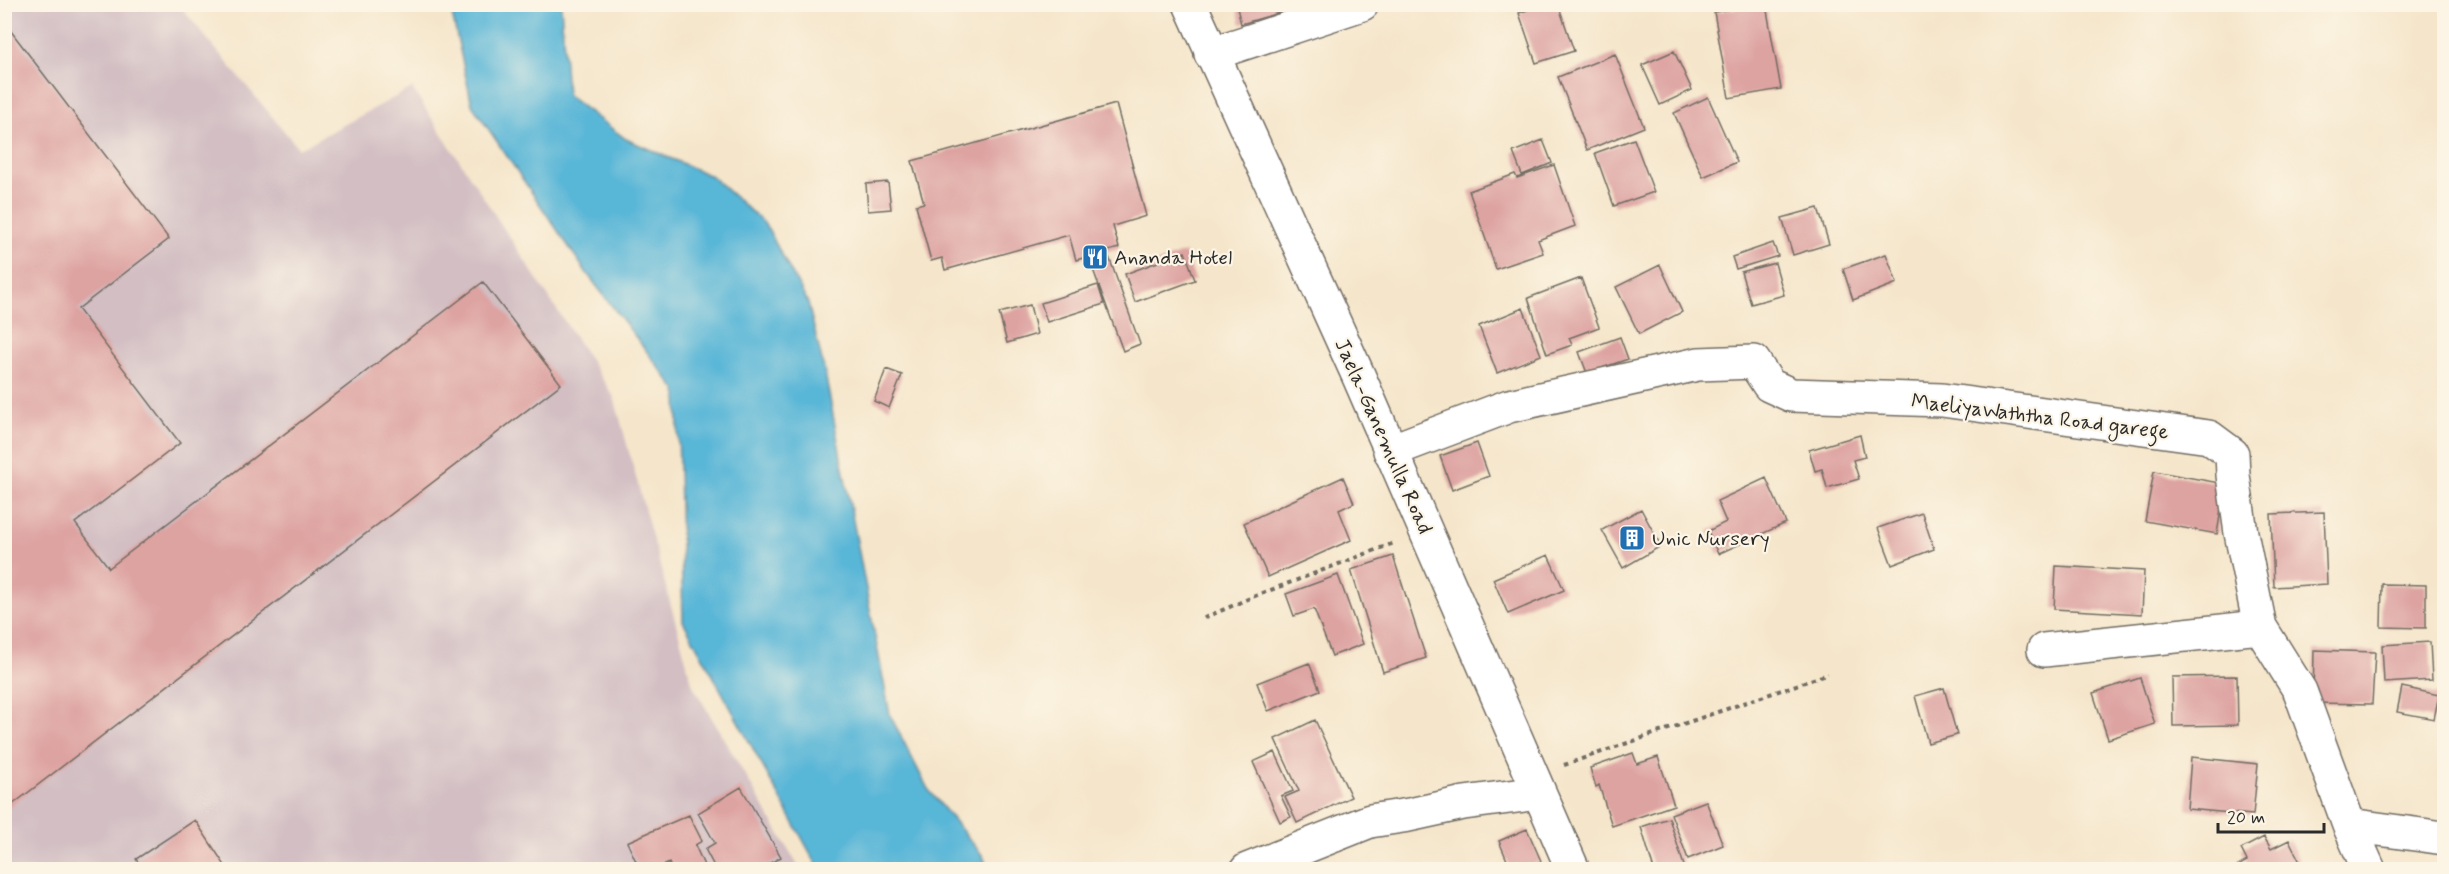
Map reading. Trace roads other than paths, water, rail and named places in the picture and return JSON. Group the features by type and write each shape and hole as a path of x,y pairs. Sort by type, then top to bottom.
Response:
{"street":[{"name":"Jaela-Ganemulla Road","path":"1190,4 1359,377 1573,870"},
{"path":"1211,54 1362,4"},
{"name":"MaeliyaWaththa Road garege","path":"1390,451 1509,405 1698,364 1754,362 1769,385 1791,395 1942,400 2209,437 2232,454 2241,533 2260,627 2300,692 2349,825 2369,870"},
{"path":"2044,650 2260,627"},
{"path":"1247,870 1370,821 1410,816 1536,784"},
{"path":"2349,825 2445,838"}],"water":[{"path":"450,5 561,5 567,95 626,139 711,176 765,224 808,303 825,373 890,715 928,789 983,856 988,869 819,869 683,621 677,391 586,272 472,105"}],"place":[{"name":"Ananda Hotel","path":"1095,257"},
{"name":"Unic Nursery","path":"1632,538"}]}
